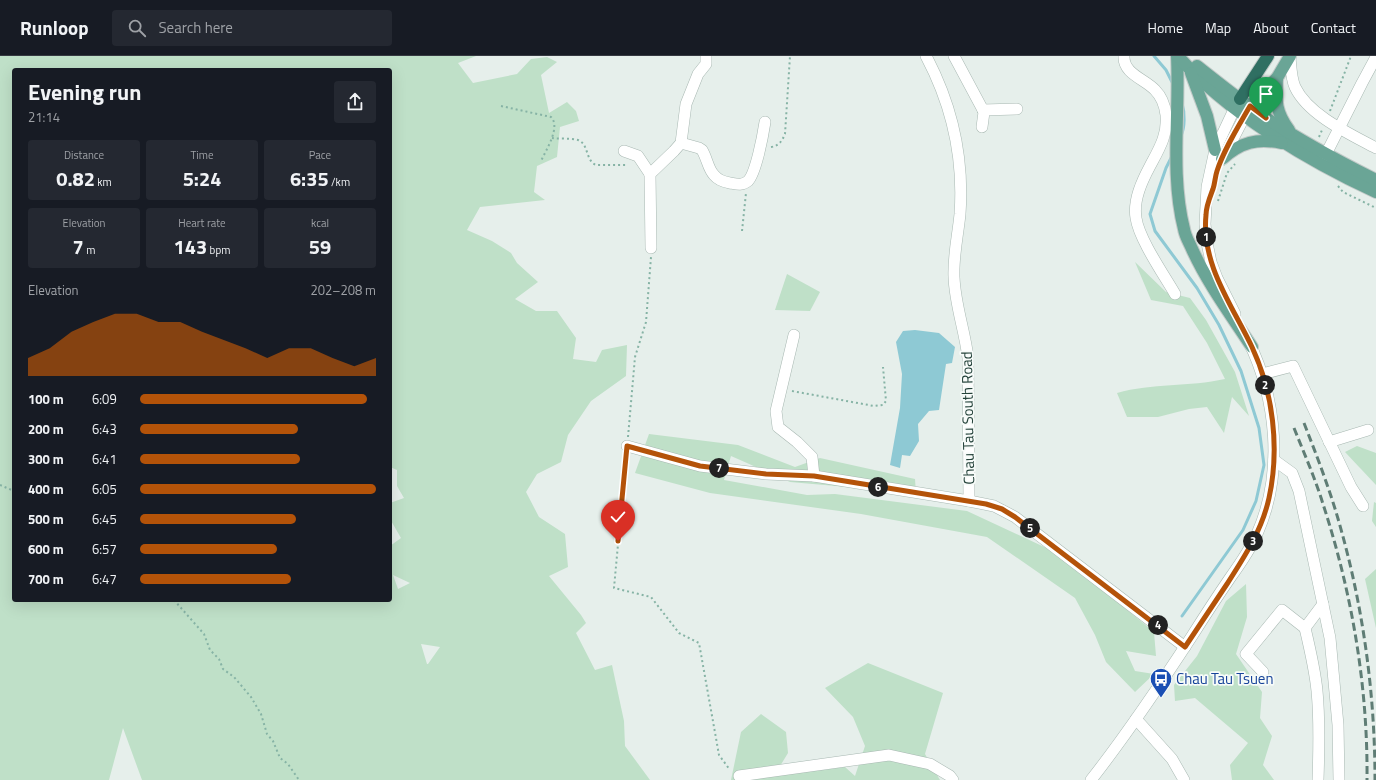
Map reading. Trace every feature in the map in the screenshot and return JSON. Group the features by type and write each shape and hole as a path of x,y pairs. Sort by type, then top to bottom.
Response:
{"highway":[{"path":"1242,107 1268,56"}],"main road":[{"path":"1242,107 1277,78 1290,56"},
{"path":"1181,58 1242,107 1291,140 1376,192"},
{"path":"1181,58 1193,76 1208,116 1218,155 1256,141 1291,140"},
{"path":"1181,58 1178,78 1176,187 1184,231 1197,261 1214,291 1252,348"},
{"path":"1277,78 1277,107 1291,140"},
{"path":"1323,159 1376,180"}],"street":[{"path":"650,174 681,144 686,104 698,74 706,64 706,56"},
{"name":"Chau Tau South Road","path":"926,56 949,110 954,127 960,165 961,201 955,249 954,277 956,301 965,335 968,358 969,501"},
{"path":"954,56 984,112 982,127"},
{"path":"1124,56 1124,62 1129,71 1155,90 1163,102 1165,109 1165,135 1141,186 1138,196 1136,218 1149,250 1175,294"},
{"path":"1290,56 1294,86 1309,106 1339,128 1376,148"},
{"path":"1323,159 1376,57"},
{"path":"1091,780 1136,719 1245,555 1257,535 1269,500 1274,460 1274,442 1270,409 1262,374 1252,348 1221,286 1211,262 1205,234 1212,205 1218,155 1242,107"},
{"path":"982,110 1017,109"},
{"path":"681,144 702,150 712,174 716,178 739,185 747,182 752,175 760,148 765,122"},
{"path":"624,151 638,156 650,174 651,248"},
{"path":"794,335 776,411 778,427 798,442 812,456 814,476"},
{"path":"1262,374 1293,366 1351,487 1362,506"},
{"path":"1330,442 1368,430"},
{"path":"627,446 700,466 766,474 814,476 994,506 1015,517 1185,647"},
{"path":"1274,460 1292,473 1299,491 1323,604 1331,646 1338,725 1339,780"},
{"path":"1306,628 1323,604"},
{"path":"1263,672 1246,654 1282,610 1306,628 1317,690 1319,716 1318,780"},
{"path":"1136,719 1172,759 1184,780"},
{"path":"739,776 889,755 930,764 950,776 953,780"}],"path":[{"path":"760,148 775,146 781,142 785,134 790,56"},
{"path":"1328,115 1351,56"},
{"path":"501,106 551,117 555,120 552,138 541,161"},
{"path":"1319,137 1322,130"},
{"path":"552,138 578,140 583,144 589,159 596,165 627,165 643,162"},
{"path":"1212,205 1227,173 1236,163"},
{"path":"1333,181 1343,192 1376,208"},
{"path":"742,231 747,182"},
{"path":"651,248 646,322 635,358 614,588 651,597 679,633 699,643 719,755 732,772 739,776"},
{"path":"781,389 874,406 883,405 886,401 883,367"},
{"path":"0,485 12,490"},
{"path":"176,602 204,634 210,650 219,659 223,669 234,678 251,697 261,714 267,734 273,741 280,758 288,764 299,780"}],"green space":[{"path":"0,56 476,56 458,63 473,83 517,74 531,59 547,57 557,62 541,75 549,113 567,102 576,111 579,121 560,127 557,157 537,166 534,192 545,200 480,207 467,230 492,241 511,253 517,263 538,282 515,299 536,311 557,311 576,338 573,359 596,362 602,350 627,345 626,376 591,401 568,435 561,462 537,474 526,492 539,517 565,534 568,567 549,576 586,623 576,633 595,670 612,665 624,721 625,746 650,780 142,780 123,728 109,780 0,780","holes":["393,575 410,583 398,589","421,644 440,647 428,664 427,664"]},
{"path":"1135,262 1166,292 1190,298 1206,320 1235,372 1249,416 1232,397 1224,433 1207,407 1189,409 1158,417 1127,417 1117,393 1144,388 1225,379 1207,343 1183,306 1151,300"},
{"path":"787,274 820,292 810,311 775,310"},
{"path":"649,434 738,445 795,467 820,458 915,479 916,493 790,482 731,456 724,480 807,495 835,494 967,511 1070,559 1154,632 1156,656 1126,651 1135,671 1154,674 1135,692 1106,662 1095,635 1075,598 987,537 861,514 710,493 635,473"},
{"path":"1357,446 1376,453 1376,485 1345,452"},
{"path":"1374,502 1376,503 1376,527 1372,521"},
{"path":"1376,569 1376,628 1365,579"},
{"path":"1246,584 1247,617 1236,654 1262,692 1260,718 1272,736 1263,765 1274,780 1232,780 1230,765 1248,743 1195,698 1175,701 1174,685 1197,656 1226,601"},
{"path":"868,663 943,693 925,754 940,780 731,780 741,732 761,714 786,732 788,753 774,776 845,767 855,776 865,746 853,717 825,688"}],"water":[{"path":"915,330 939,333 955,347 952,363 946,364 939,410 929,411 918,424 919,441 910,456 902,455 900,468 890,465 900,408 902,374 896,342 903,331"}],"waterway":[{"path":"1154,56 1166,70 1173,84"},
{"path":"1181,136 1184,120 1182,103"},
{"path":"1172,156 1166,168 1150,214 1155,231 1197,288 1219,325 1241,371 1259,428 1264,465 1256,501 1243,530 1182,616"}],"railway":[{"path":"1304,423 1334,505 1350,563 1367,655 1373,718 1375,780"},
{"path":"1294,428 1323,504 1350,606 1365,710 1367,780"}],"place":[{"name":"Chau Tau Tsuen","path":"1161,698"}],"route":[{"path":"618,541 627,446 700,466 766,474 814,476 986,504 1002,509 1015,517 1185,647 1257,535 1269,500 1271,487 1274,442 1267,392 1258,361 1214,270 1208,253 1205,234 1207,206 1214,187 1217,172 1238,127 1250,106 1266,118"}]}
